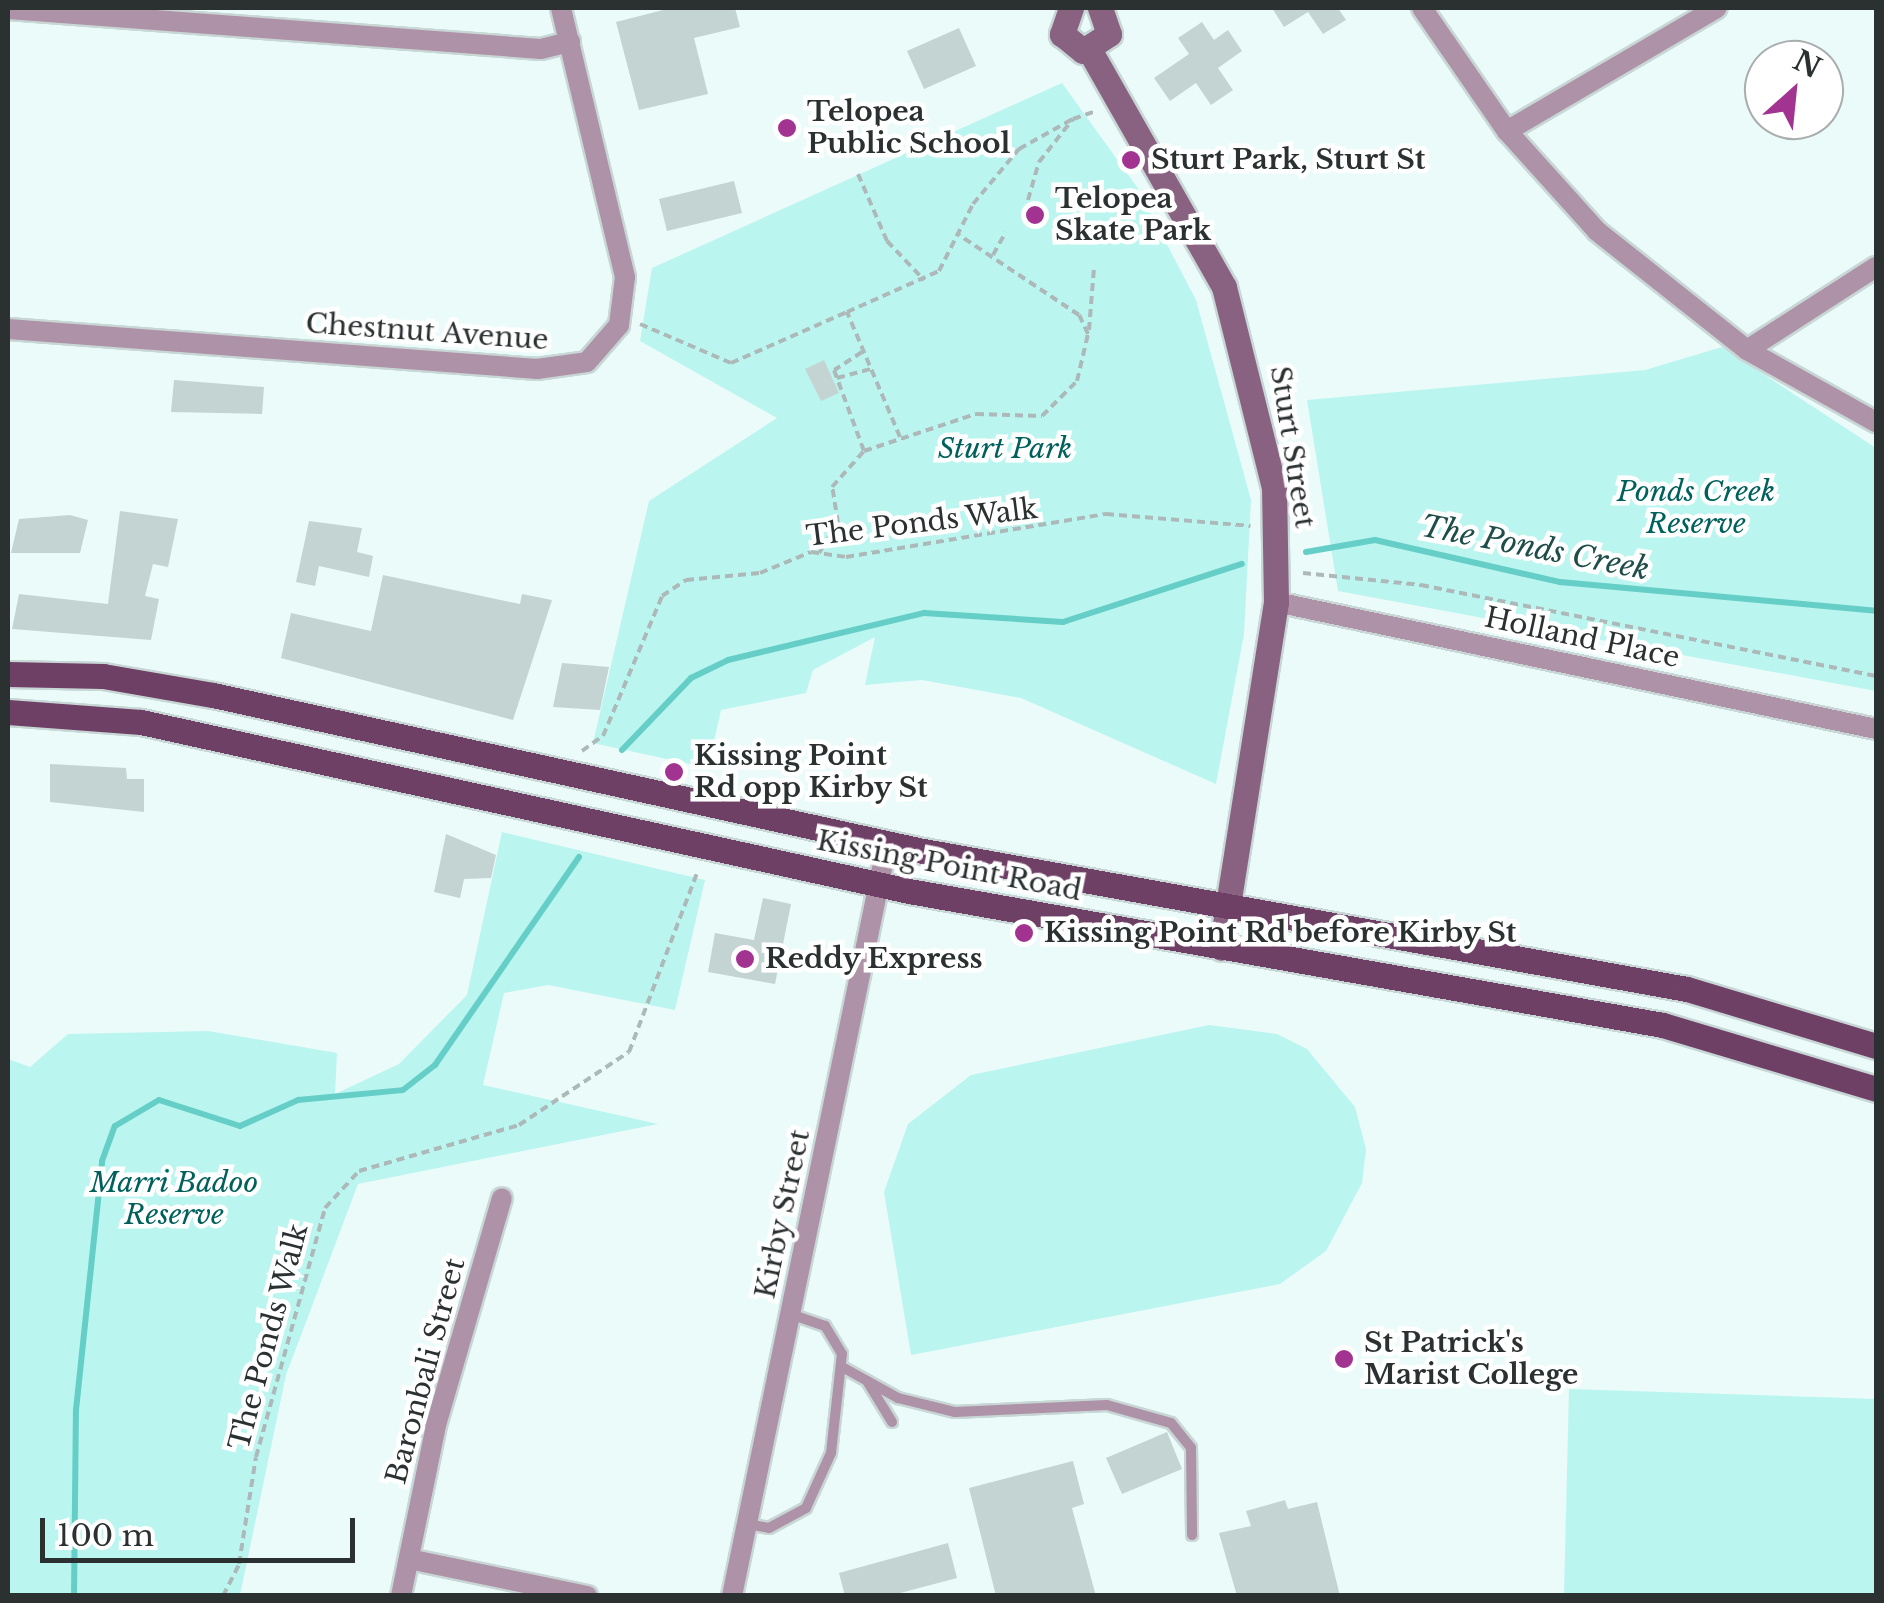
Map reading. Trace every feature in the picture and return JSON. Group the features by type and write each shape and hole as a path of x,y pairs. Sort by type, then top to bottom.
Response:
{"main road":[{"name":"Kissing Point Road","path":"8,674 103,676 213,694 887,844 1687,989 1876,1046"},
{"name":"Kissing Point Road","path":"8,712 141,722 880,884 1663,1025 1876,1088"}],"street":[{"path":"562,8 626,278 622,316"},
{"path":"1422,8 1507,130 1597,231 1747,350 1876,422"},
{"path":"1507,130 1717,8"},
{"path":"8,9 541,49 570,42"},
{"name":"Sturt Street","path":"1065,10 1066,40 1090,51 1200,238 1243,340 1274,487 1276,602 1221,948"},
{"path":"1090,51 1106,40 1113,12"},
{"path":"1747,350 1876,268"},
{"name":"Chestnut Avenue","path":"8,329 554,370 600,353 622,316"},
{"name":"Holland Place","path":"1276,602 1876,729"},
{"name":"Kirby Street","path":"732,1596 887,844"},
{"name":"Baronbali Street","path":"401,1596 502,1198"},
{"path":"409,1559 588,1596"}],"lane":[{"path":"747,1524 788,1524 821,1487 844,1368 825,1326 790,1314"},
{"path":"844,1368 866,1380 955,1412 1107,1405 1171,1422 1191,1448 1192,1535"},
{"path":"866,1380 892,1422"}],"path":[{"path":"622,316 731,363 924,280 946,264 958,236 1019,149 1072,119 1096,111"},
{"path":"1028,200 1037,166 1072,119"},
{"path":"858,174 887,240 924,280"},
{"path":"992,256 1006,232"},
{"path":"958,236 1062,298 1088,334"},
{"path":"819,553 838,523 832,487 864,451 976,414 1055,409 1078,381 1088,334 1094,268"},
{"path":"847,312 900,436"},
{"path":"864,351 834,370 864,451"},
{"path":"837,378 871,368"},
{"name":"The Ponds Walk","path":"582,750 603,736 662,596 686,580 760,574 819,553 1021,534 1106,514 1255,527"},
{"path":"1304,573 1420,585 1876,676"},
{"name":"The Ponds Walk","path":"223,1596 239,1564 256,1458 325,1208 359,1171 519,1125 628,1052 698,870"}],"green space":[{"name":"Sturt Park","path":"1062,83 1137,187 1196,300 1251,500 1244,634 1216,784 1021,698 922,680 865,685 875,637 813,670 806,693 721,710 708,768 593,743 649,501 777,418 640,341 652,268"},
{"name":"Ponds Creek Reserve","path":"1722,347 1876,448 1876,691 1338,591 1307,400 1645,370"},
{"name":"Marri Badoo Reserve","path":"502,832 705,880 675,1010 548,985 504,993 483,1085 658,1124 358,1184 286,1375 240,1595 8,1595 8,1059 30,1067 68,1034 208,1031 337,1053 335,1094 399,1064 467,995"},
{"path":"1209,1025 1277,1034 1307,1049 1355,1107 1366,1149 1362,1183 1326,1251 1280,1284 911,1355 884,1192 908,1124 971,1075"},
{"path":"1569,1389 1876,1399 1876,1595 1564,1595"}],"building":[{"path":"671,8 735,8 740,27 694,38 708,94 639,110 616,22"},
{"path":"1272,8 1338,8 1346,20 1323,34 1308,12 1284,27"},
{"path":"1202,22 1214,40 1228,30 1242,51 1218,68 1233,90 1211,105 1196,83 1170,101 1154,78 1189,54 1178,38"},
{"path":"959,28 976,66 924,89 907,51"},
{"path":"734,181 742,213 667,231 659,199"},
{"path":"824,360 839,393 821,401 805,369"},
{"path":"174,380 264,387 262,414 171,412"},
{"path":"120,511 178,519 168,567 153,564 145,596 159,599 151,640 12,629 19,594 108,604"},
{"path":"70,515 88,520 80,553 11,553 19,519"},
{"path":"309,521 362,528 357,552 373,556 369,577 319,566 315,586 296,582"},
{"path":"383,575 520,604 522,594 552,600 513,720 281,658 291,613 371,631"},
{"path":"562,663 609,667 600,710 553,707"},
{"path":"50,764 126,768 127,779 144,779 144,812 50,802"},
{"path":"446,834 496,855 491,878 464,879 460,898 434,892"},
{"name":"Reddy Express","path":"763,898 791,904 775,984 708,972 715,933 754,940"},
{"path":"1167,1432 1182,1469 1122,1494 1106,1458"},
{"path":"1073,1461 1084,1504 1072,1508 1096,1596 996,1596 969,1488"},
{"path":"1285,1500 1288,1509 1317,1502 1340,1596 1237,1596 1219,1533 1251,1526 1246,1511"},
{"path":"948,1543 957,1578 889,1596 845,1596 839,1573"}],"waterway":[{"name":"The Ponds Creek","path":"1306,552 1375,540 1560,582 1876,611"},
{"name":"The Ponds Creek","path":"622,750 691,678 728,660 924,613 1063,622 1242,564"},
{"name":"The Ponds Creek","path":"74,1596 76,1410 102,1161 115,1126 159,1100 240,1126 298,1100 403,1090 435,1065 579,857"}],"place":[{"name":"Telopea Public School","path":"787,128"},
{"name":"Sturt Park, Sturt St","path":"1131,160"},
{"name":"Telopea Skate Park","path":"1035,215"},
{"name":"Kissing Point Rd opp Kirby St","path":"674,772"},
{"name":"Kissing Point Rd before Kirby St","path":"1024,933"},
{"name":"Reddy Express","path":"745,959"},
{"name":"St Patrick's Marist College","path":"1344,1359"}]}
